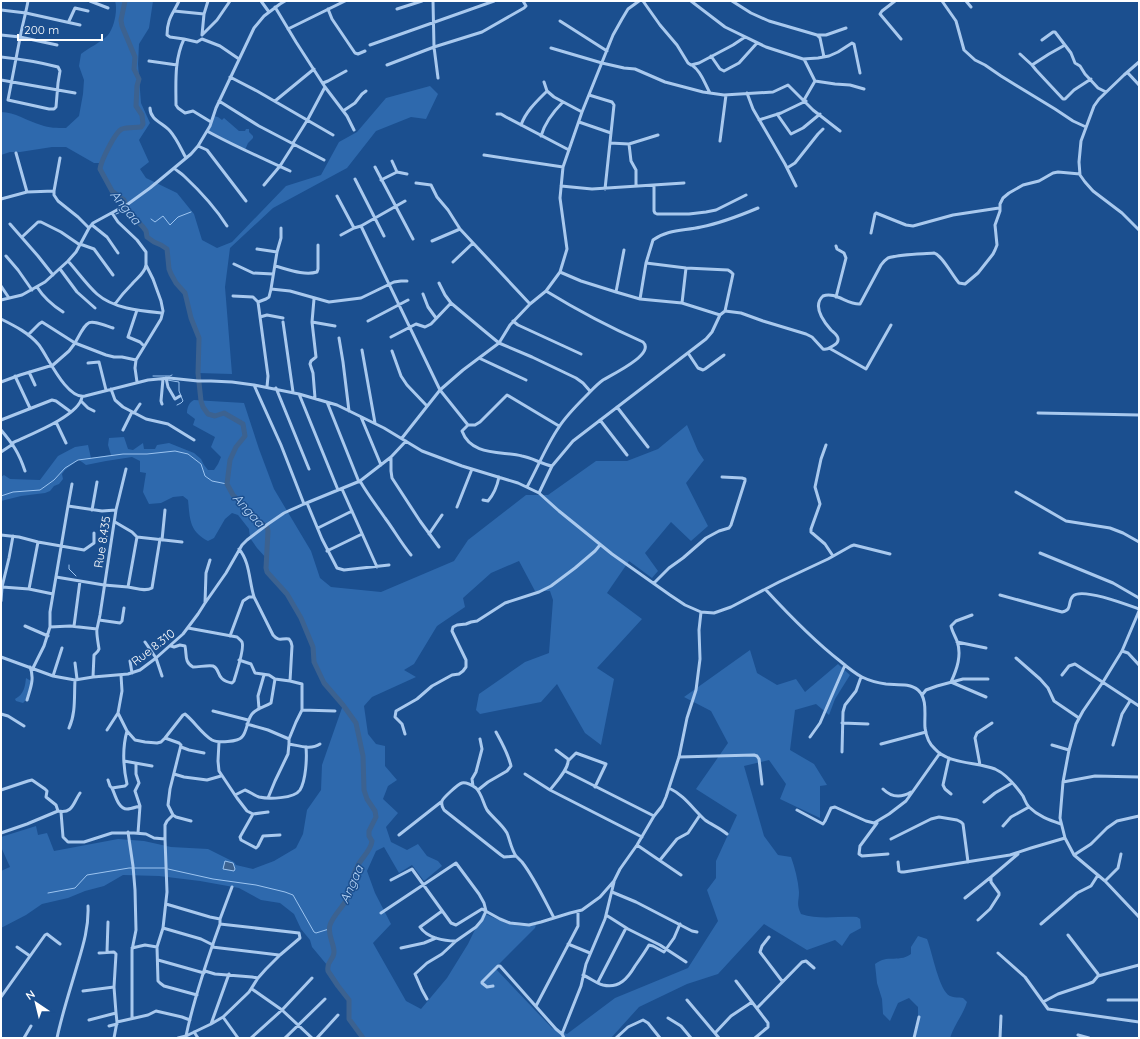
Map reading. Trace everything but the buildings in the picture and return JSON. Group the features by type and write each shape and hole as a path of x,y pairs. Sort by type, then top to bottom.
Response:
{"street":[{"path":"1,57 16,59 58,67 60,71 56,107 54,109 49,109 8,100 11,82 16,59 20,37 28,1"},
{"path":"90,1 108,8"},
{"path":"180,1 171,15 167,36 197,42 230,1"},
{"path":"202,37 204,14 208,1"},
{"path":"261,1 269,12"},
{"path":"1,300 22,295 37,287 53,275 76,252 92,225 98,220 126,205 174,168 198,146 207,131 238,59 257,23 275,7 285,1"},
{"path":"288,29 345,1"},
{"path":"396,9 422,1"},
{"path":"433,1 434,47 438,78"},
{"path":"370,46 494,1"},
{"path":"387,65 434,47 485,31 524,8 526,6 523,1"},
{"path":"402,438 440,390 463,370 499,343 513,321 546,291 560,272 567,249 560,198 563,167 582,112 613,35 628,9 639,1"},
{"path":"643,1 660,25 677,44 684,57 691,65 695,67 710,93"},
{"path":"691,1 725,27 757,43 804,59 824,57 838,52 852,43 854,44 860,73"},
{"path":"732,1 751,13 769,21 817,35 826,35 846,28"},
{"path":"895,1 880,14 900,39"},
{"path":"942,1 956,20 964,50 975,60 985,64 1001,76 1073,121 1086,127"},
{"path":"966,1 971,7"},
{"path":"275,7 323,84 343,111 354,130"},
{"path":"68,21 75,8 88,11"},
{"path":"328,9 332,20 354,53 358,54 365,50"},
{"path":"1,10 26,13 68,21 80,25"},
{"path":"174,11 204,14"},
{"path":"560,21 607,51"},
{"path":"1042,40 1054,32 1071,53 1075,63 1079,65 1098,88 1106,92"},
{"path":"1,35 20,37 57,45"},
{"path":"817,35 820,38 824,57"},
{"path":"202,37 220,46 238,59"},
{"path":"691,65 694,65 733,45 745,37"},
{"path":"184,39 180,47 177,66 177,107 185,113 193,112 211,122"},
{"path":"710,56 720,69 724,71 739,63 757,43"},
{"path":"1032,65 1065,45"},
{"path":"552,48 602,64 635,69 665,82 710,93 726,95 773,92 788,85 813,110 840,131"},
{"path":"1020,54 1064,99 1074,90 1091,79"},
{"path":"804,59 815,81"},
{"path":"149,61 177,66"},
{"path":"1139,62 1106,92 1094,106 1081,141 1079,152 1080,174 1084,182 1093,192 1122,213 1139,230"},
{"path":"275,102 314,69"},
{"path":"323,84 346,71"},
{"path":"1127,72 1139,85"},
{"path":"230,77 257,90 333,135"},
{"path":"1,80 75,93"},
{"path":"815,81 850,85 864,89"},
{"path":"759,120 777,114 805,101 815,81"},
{"path":"544,82 547,91 554,97 582,112"},
{"path":"264,185 280,166 308,120 325,87"},
{"path":"343,111 355,103 366,91"},
{"path":"521,125 523,118 531,107 547,91"},
{"path":"748,93 753,110 796,186"},
{"path":"589,95 614,103 605,189"},
{"path":"720,141 726,95"},
{"path":"219,101 259,126 324,160"},
{"path":"541,136 548,119 563,102"},
{"path":"150,108 153,116 169,130 186,158"},
{"path":"497,114 501,114 569,150"},
{"path":"777,114 791,134 802,128 820,114"},
{"path":"579,122 611,133"},
{"path":"787,168 795,163 823,128"},
{"path":"207,131 237,147 290,171"},
{"path":"610,143 629,144 658,135"},
{"path":"629,144 631,161 636,170 636,186"},
{"path":"198,146 207,150 246,201"},
{"path":"16,153 27,192"},
{"path":"484,155 563,167"},
{"path":"60,158 54,195 58,201 89,228"},
{"path":"392,161 398,172"},
{"path":"375,167 413,240"},
{"path":"174,168 207,199 227,226"},
{"path":"382,180 398,172 407,174"},
{"path":"725,311 741,313 806,334 812,337 824,350 837,343 838,339 823,317 818,306 820,299 826,295 860,304 881,265 889,258 897,256 936,253 959,283 965,284 978,273 996,248 995,225 1000,211 1000,203 1003,198 1019,187 1037,182 1056,172 1080,174"},
{"path":"355,179 384,236"},
{"path":"416,182 431,185 437,197 448,210 460,229 530,304"},
{"path":"561,186 605,189 654,184 684,183"},
{"path":"654,184 654,211 657,214 706,212 716,210 746,195"},
{"path":"1,199 27,192 54,191"},
{"path":"337,196 354,228"},
{"path":"341,235 405,201"},
{"path":"640,299 646,263 653,240 666,233 701,228 728,220 758,208"},
{"path":"871,233 876,213 906,225 913,226 952,215 999,208"},
{"path":"112,213 118,222 137,240 146,252 146,268 115,304"},
{"path":"22,237 38,222 41,222 80,244 94,249 113,275"},
{"path":"10,224 53,275"},
{"path":"92,225 107,237 118,253"},
{"path":"360,226 440,390 468,425"},
{"path":"258,302 268,298 271,289 277,252 281,238 281,228"},
{"path":"432,241 460,229"},
{"path":"453,262 473,243"},
{"path":"275,266 310,274 317,272 318,245"},
{"path":"836,246 837,249 844,253 846,258 836,297"},
{"path":"257,249 277,252"},
{"path":"616,292 624,250"},
{"path":"6,256 32,290"},
{"path":"68,261 98,295 115,304 137,310 162,314"},
{"path":"539,493 552,466 574,441 709,335 720,315 725,311 733,274 728,270 686,268 646,263"},
{"path":"234,264 253,273 273,274"},
{"path":"137,382 135,368 136,360 161,319 162,314 161,301 146,265"},
{"path":"682,303 686,268"},
{"path":"60,269 77,292 95,308"},
{"path":"560,272 581,281 640,299 682,303 720,315"},
{"path":"271,289 290,292 329,302 361,298 394,282 408,281"},
{"path":"439,283 444,295 451,303 499,343 532,356 576,378 590,391"},
{"path":"1,286 9,298"},
{"path":"37,287 42,295 51,304 63,312"},
{"path":"527,487 559,426 575,407 602,381 635,361 646,349 645,344 568,305 546,291"},
{"path":"423,294 428,307 436,318"},
{"path":"233,296 253,298 258,302 268,376 267,387"},
{"path":"314,299 312,322 316,357 310,361 310,364 313,373 315,398"},
{"path":"368,321 408,300"},
{"path":"391,337 416,324 425,327 431,324 451,303"},
{"path":"137,310 127,336 128,338 140,342 144,346"},
{"path":"260,318 268,315 283,320 293,392"},
{"path":"1,319 16,326 39,345 60,378 75,395 82,397 137,382 182,379 218,381 276,388 337,405 402,438 422,451 527,487 539,493 612,554 685,605 701,612 714,613 731,607 851,546 890,554"},
{"path":"1,382 15,376 56,364 69,351 86,324 90,321 113,328"},
{"path":"513,321 518,325 580,354"},
{"path":"28,335 42,322 75,343 106,355 136,360"},
{"path":"312,322 335,326"},
{"path":"829,348 866,369 891,325"},
{"path":"339,338 349,411"},
{"path":"362,350 375,424"},
{"path":"392,351 401,376 407,385 427,406"},
{"path":"688,353 698,368 703,370 724,355"},
{"path":"479,358 526,380"},
{"path":"88,364 99,362 106,390"},
{"path":"29,372 35,385"},
{"path":"15,376 30,408"},
{"path":"164,379 175,399 180,396"},
{"path":"162,404 161,401 164,379"},
{"path":"254,385 305,503 334,564 337,568 344,570 389,565"},
{"path":"276,388 309,469"},
{"path":"111,389 114,400 133,413 146,419 168,424 194,440"},
{"path":"299,394 340,489 352,511 377,567"},
{"path":"552,466 521,455 492,452 474,447 462,433 463,429 468,425 480,422 507,395 559,426"},
{"path":"1,452 13,444 56,422 71,412 81,401 82,397"},
{"path":"1,420 54,400 71,412"},
{"path":"81,401 88,408 94,411"},
{"path":"327,402 360,481 373,503 385,517 411,554"},
{"path":"123,430 140,404"},
{"path":"617,407 648,447"},
{"path":"1038,413 1139,415"},
{"path":"361,417 381,465"},
{"path":"600,420 627,455"},
{"path":"56,422 66,443"},
{"path":"1,430 13,444 20,456 25,471"},
{"name":"Rue 8.310","path":"1,657 53,676 76,680 121,675 140,670 171,646 188,628 226,573 239,549 247,540 284,513 360,481 391,457 406,441"},
{"path":"826,446 821,459 815,487 820,504 811,528 811,532 825,544 833,556"},
{"path":"391,457 392,478 429,534 440,547"},
{"path":"116,510 126,469"},
{"path":"457,507 472,469"},
{"path":"483,500 488,501 492,496 497,486 499,477"},
{"path":"654,584 669,568 706,538 719,531 730,528 745,479 722,477"},
{"path":"92,510 97,482"},
{"path":"27,700 33,676 32,668 40,656 50,627 50,612 72,484"},
{"path":"1016,492 1066,521 1110,528 1139,542"},
{"name":"Rue 8.435","path":"68,506 92,510 116,510 97,629 99,650 94,654 93,677"},
{"path":"56,577 104,585 149,590 152,588 165,510"},
{"path":"318,528 352,511"},
{"path":"429,534 442,515"},
{"path":"115,522 132,532 137,537 182,542"},
{"path":"1,535 84,550 94,543 94,533"},
{"path":"327,551 362,534"},
{"path":"1,601 2,587 13,536"},
{"path":"128,587 137,537"},
{"path":"29,589 38,542"},
{"path":"404,734 402,724 395,717 396,711 417,699 432,686 452,675 458,674 466,667 466,660 452,631 453,627 477,621 505,603 539,592 551,586 579,565 600,545"},
{"path":"239,549 245,556 254,597 273,635 280,640 289,638 292,642 290,681"},
{"path":"1040,553 1113,583 1139,598"},
{"path":"205,603 206,573 210,560"},
{"path":"74,626 80,581"},
{"path":"2,587 29,589 53,594"},
{"path":"766,590 807,633 832,655 861,677 884,684 914,687 919,691 922,695 926,711 926,732 935,750 949,758 980,765 1002,773 1012,783 1029,807 1046,819 1061,824"},
{"path":"1000,595 1062,612 1069,609 1074,596 1077,593 1083,593 1110,599 1139,610 1122,651 1079,718 1069,750 1063,782 1060,818 1065,838 1074,855 1105,881 1139,917"},
{"path":"230,636 243,601 249,597 254,597"},
{"path":"99,620 120,623 122,622 124,608"},
{"path":"391,880 411,869 413,870 451,924 456,925 482,909 510,923 529,924 541,922 578,911 600,897 614,881 620,869 662,806 669,788 679,757 687,718 696,690 700,659 699,630 701,612"},
{"path":"951,682 956,672 959,651 951,626 956,621 972,615"},
{"path":"25,626 48,636"},
{"path":"50,627 74,626 97,629"},
{"path":"171,646 174,647 184,645 186,647 188,664 193,667 212,666 216,669 219,676 226,682 232,683 234,681 242,648 242,642 237,637 188,628"},
{"path":"145,642 156,658 162,676"},
{"path":"957,642 986,648"},
{"path":"53,676 62,648"},
{"path":"1122,651 1128,653 1139,665"},
{"path":"1016,658 1048,688 1054,701 1079,718"},
{"path":"239,660 251,664 255,673 269,675 276,679 302,684 302,710 289,739 285,762 268,798"},
{"path":"130,661 132,673"},
{"path":"69,728 74,713 76,680 75,663"},
{"path":"1062,675 1070,666 1075,664 1139,706"},
{"path":"810,737 820,723 845,665"},
{"path":"107,730 118,713 122,691 121,675"},
{"path":"259,708 258,696 264,675"},
{"path":"842,752 843,712 845,706 856,691 861,677"},
{"path":"118,713 127,731 135,740 157,743 161,742 185,714 212,740 219,742 235,740 242,738 252,714 259,708 271,703 276,679"},
{"path":"922,695 929,688 963,679 988,679"},
{"path":"951,682 986,697"},
{"path":"1113,745 1122,714 1130,701"},
{"path":"302,710 335,710"},
{"path":"213,711 248,722 289,739"},
{"path":"1,714 8,716 24,726"},
{"path":"842,723 868,724"},
{"path":"980,765 975,738 977,733 992,723"},
{"path":"112,788 127,785 123,750 127,731"},
{"path":"478,790 488,782 510,769 508,756 496,732"},
{"path":"881,744 926,732"},
{"path":"165,738 180,743 181,747 188,750 204,753"},
{"path":"473,786 472,779 476,772 482,749 480,739"},
{"path":"219,742 218,767 221,776 244,807 253,814 268,812"},
{"path":"289,744 306,747 314,747 320,744"},
{"path":"1052,745 1069,750"},
{"path":"181,747 170,789 168,805 173,815 191,821"},
{"path":"235,795 245,790 256,796 268,798 279,798 297,793 305,772 306,747"},
{"path":"556,750 569,760"},
{"path":"550,790 565,771 569,760 576,753 606,764 595,787"},
{"path":"888,854 862,856 859,854 860,846 878,821 906,801 940,753"},
{"path":"679,757 754,755 759,759 762,784"},
{"path":"949,758 943,785 944,789 951,794"},
{"path":"124,761 152,766"},
{"path":"136,764 136,774 139,783 135,791 140,806 138,833"},
{"path":"565,771 654,816"},
{"path":"174,774 207,780 221,776"},
{"path":"525,774 550,790 642,837"},
{"path":"1063,782 1095,776 1139,777"},
{"path":"1,790 30,780 46,789 46,797 56,805 59,811 63,837 68,842 84,842 112,833 128,832 146,834 154,838 165,839"},
{"path":"108,780 118,802 123,808 127,809 140,806"},
{"path":"399,835 441,802 458,785 466,783 473,786 478,790 487,810 507,834 512,849 536,884 554,918"},
{"path":"984,802 995,793 1012,783"},
{"path":"669,788 676,791 706,821 727,834"},
{"path":"883,790 892,796 898,797 912,791"},
{"path":"1,833 59,811 66,812 71,808 80,793"},
{"path":"441,802 444,810 501,855 504,857 516,856"},
{"path":"796,810 822,824 832,808 835,806 871,823 878,821"},
{"path":"1002,826 1011,817 1029,807"},
{"path":"253,814 240,837 241,840 256,848 263,836 280,836"},
{"path":"173,815 165,825 167,886 163,928 157,947 158,981 160,984 196,996"},
{"path":"660,860 677,838 688,832 700,815"},
{"path":"1074,855 1091,844 1107,828 1117,821 1139,816"},
{"path":"891,839 931,819 940,818 957,820 963,824 968,862"},
{"path":"128,832 134,871 136,919 136,930 132,948 132,1018"},
{"path":"898,862 899,871 901,872 947,864 996,858 1065,838"},
{"path":"637,845 681,875"},
{"path":"965,898 992,877 1019,852"},
{"path":"1105,881 1118,868 1121,854"},
{"path":"381,913 456,863 480,894 486,911 480,924 456,941 442,954 427,963 415,974 427,999"},
{"path":"1041,924 1077,894 1091,886 1098,875"},
{"path":"978,920 990,910 999,895 991,882 992,877"},
{"path":"562,1034 590,954 606,915 614,881"},
{"path":"186,1036 196,996 220,924 220,919 232,887"},
{"path":"612,892 636,902 692,931 697,932"},
{"path":"166,904 220,919"},
{"path":"57,1038 88,925 88,906"},
{"path":"442,911 420,927 436,938 456,941"},
{"path":"536,1006 578,926 578,911"},
{"path":"606,915 686,962"},
{"path":"107,952 108,922"},
{"path":"178,1038 186,1036 223,1017 252,989 258,978 280,955 300,938 299,933 220,924"},
{"path":"583,975 610,986 618,984 630,976 649,945 664,952 674,938 680,924"},
{"path":"163,928 201,939 212,946 280,955"},
{"path":"598,982 626,928"},
{"path":"1,997 46,934 60,944"},
{"path":"1068,935 1088,960 1098,976"},
{"path":"769,937 762,946 760,952 782,981"},
{"path":"401,948 424,943 436,938"},
{"path":"568,944 590,954"},
{"path":"132,948 146,945 157,947"},
{"path":"17,947 30,956"},
{"path":"99,952 114,952 116,954 114,987 117,1023 114,1038"},
{"path":"998,953 1025,977 1048,1009 1139,1022"},
{"path":"158,960 215,974 252,976 258,978"},
{"path":"757,1008 782,981 804,961 814,968"},
{"path":"1043,1002 1058,994 1093,982 1098,976 1139,965"},
{"path":"493,986 487,987 482,982 493,970 500,966 564,1038"},
{"path":"211,1024 229,974"},
{"path":"251,1038 282,1010 312,978"},
{"path":"736,981 769,1025 755,1038"},
{"path":"83,991 114,987"},
{"path":"252,989 282,1010 312,1038"},
{"path":"285,1038 325,999"},
{"path":"687,1000 719,1038"},
{"path":"1108,1000 1139,1000"},
{"path":"715,1033 731,1016 752,1002"},
{"path":"109,1026 132,1018 148,1015 156,1011 190,1020"},
{"path":"89,1020 116,1013"},
{"path":"317,1038 338,1015"},
{"path":"1000,1038 1001,1016"},
{"path":"223,1017 238,1038"},
{"path":"914,1038 919,1017"},
{"path":"668,1018 681,1026 691,1038"},
{"path":"616,1038 628,1027 643,1020 648,1022 660,1038"},
{"path":"24,1038 31,1026"},
{"path":"194,1032 198,1038"},
{"path":"1078,1035 1089,1038"}],"shaded area":[{"path":"115,1 153,1 149,28 139,44 138,64 141,103 150,123 139,140 149,162 140,169 146,178 177,193 194,214 202,240 217,248 232,242 286,186 321,175 339,142 357,132 386,98 430,86 438,94 426,119 411,117 376,131 347,168 273,208 230,248 225,287 232,374 198,373 199,338 191,318 185,293 176,283 169,269 167,249 147,237 146,231 128,211 124,200 112,191 100,169 102,163 94,163 66,147 52,147 10,152 1,155 1,112 16,115 44,126 56,128 66,128 79,116 84,80 79,66 81,54 103,40 110,32 114,24 116,14"},
{"path":"213,116 222,120 224,118 239,131 249,129 249,132 253,138 248,143 245,150 207,131"},
{"path":"194,400 244,403 274,489 311,551 320,578 331,587 381,592 454,561 468,540 526,495 548,495 596,461 627,461 658,449 687,425 698,451 704,460 686,483 708,526 691,541 671,522 645,553 658,571 652,578 629,561 607,593 642,619 597,668 614,679 601,745 585,733 557,684 541,702 480,714 476,710 479,694 525,662 549,653 553,600 550,591 535,591 519,561 491,573 463,598 465,607 437,626 414,664 404,670 416,677 372,697 364,706 368,734 376,744 385,746 385,766 397,780 388,786 383,799 398,813 386,827 391,842 407,850 418,844 427,856 438,861 442,866 424,881 412,865 399,873 384,847 376,851 367,871 375,893 391,924 373,943 406,1001 421,1009 447,978 468,944 483,913 508,924 521,926 536,925 535,928 495,968 552,1028 567,1034 615,998 688,968 718,921 707,890 716,878 716,861 737,815 696,789 728,743 711,711 684,697 750,650 757,673 777,685 796,679 805,692 838,664 850,675 835,699 829,715 816,704 795,710 790,750 814,764 827,785 820,786 820,818 780,799 786,784 769,760 744,766 764,836 778,855 791,857 798,883 798,905 801,914 822,917 857,917 860,919 861,928 850,934 842,946 835,940 807,950 764,924 718,974 687,984 639,1007 611,1038 363,1038 349,1019 349,1000 328,971 327,965 312,947 310,940 301,929 294,914 280,903 261,900 239,888 159,876 123,875 104,886 85,891 68,898 42,904 26,915 1,928 1,871 10,867 1,847 1,837 36,826 38,835 47,833 54,851 118,839 144,841 171,847 208,849 234,862 236,865 253,869 274,861 296,848 303,834 307,810 321,790 322,765 343,705 324,683 314,662 313,647 301,618 287,594 267,572 267,559 250,538 249,529 238,515 232,513 225,519 214,538 208,541 194,529 190,519 188,500 183,496 173,497 161,503 149,504 143,492 146,473 140,472 140,461 132,457 86,465 78,459 65,470 62,474 63,479 50,491 1,501 1,477 4,475 10,479 40,480 58,456 75,447 88,445 91,458 111,455 108,445 109,438 124,437 128,449 133,450 143,443 144,449 155,449 157,445 169,443 194,453 201,459 208,470 214,470 221,457 211,447 215,437 193,425 195,419 187,413 189,405"},
{"path":"26,678 31,681 31,684 23,703 16,701 15,699 24,690"},
{"path":"225,861 233,863 235,869 234,871 223,869"},
{"path":"918,936 927,939 939,979 946,993 952,997 963,998 967,1002 950,1038 914,1038 918,1019 918,1007 909,998 898,1003 890,1021 883,1014 882,999 877,983 875,964 885,959 902,958 911,954 911,947"}],"waterway":[{"name":"Angaa","path":"125,1 121,20 135,57 134,69 139,79 137,86 136,106 142,115 143,124 141,127 124,128 119,131 109,147 100,169 112,191 124,200 128,211 146,231 147,237 167,249 169,269 176,283 185,293 191,318 199,338 198,373 203,407 208,414 215,416 224,413 243,424 245,436 236,447 230,460 227,484 233,495 254,519 267,527 267,572 287,594 301,618 313,647 314,662 324,683 356,723 363,756 364,790 367,799 375,811 376,817 369,831 369,836 372,841 370,848 355,871 347,899 333,918 329,928 334,955 328,965 328,971 349,1000 349,1019 363,1038"},
{"path":"116,214 128,209"},
{"path":"151,219 155,222 163,216 170,225 178,217 191,212"},
{"path":"153,376 172,375"},
{"path":"167,380 179,382 179,391 183,401 177,405"},
{"path":"1,496 13,492 40,490 54,480 65,468 78,460 123,454 147,454 175,451 188,454 201,464 205,476 212,481 227,484"},
{"path":"69,565 69,569 76,576"},
{"path":"48,893 75,888 87,875 129,868 165,868"},
{"path":"168,869 213,879 256,885 285,892 293,895 314,932 316,933 329,929"}]}
